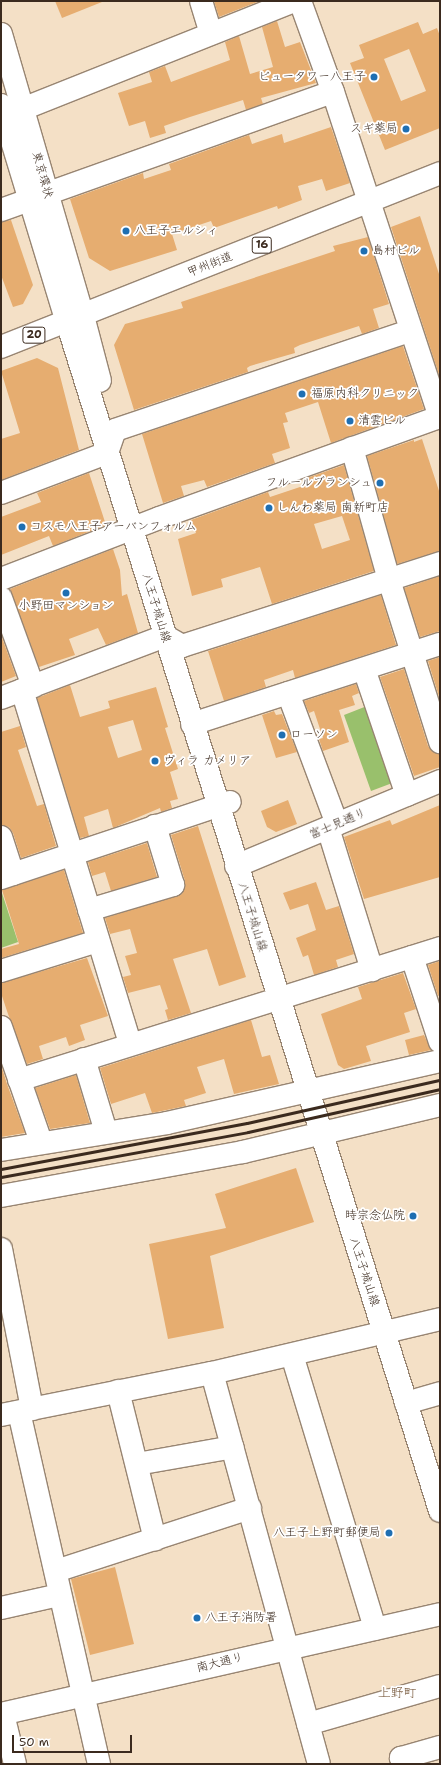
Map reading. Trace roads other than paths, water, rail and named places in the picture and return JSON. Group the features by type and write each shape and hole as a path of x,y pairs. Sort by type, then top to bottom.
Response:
{"main road":[{"path":"201,1 211,33"},
{"path":"7,112 294,1"},
{"path":"1,579 138,526 352,448 440,418 410,331 333,92 300,1"},
{"name":"東京環状","path":"1,34 7,112 39,197 75,319"},
{"path":"1,210 333,92"},
{"name":"甲州街道","path":"1,348 440,173"},
{"name":"八王子城山線","path":"75,319 123,428 138,526 173,641 205,720 224,804 242,864 437,1479 440,1511"},
{"name":"八王子城山線","path":"75,319 100,456 138,526"},
{"path":"1,493 100,456 123,428 410,331"},
{"path":"352,448 389,580 440,742"},
{"path":"1,698 173,641 389,580 440,562"},
{"path":"1,598 28,688 89,910 130,1044"},
{"path":"205,720 440,644"},
{"path":"364,669 407,795"},
{"path":"288,693 333,826 372,970"},
{"name":"富士見通り","path":"242,864 440,782"},
{"path":"1,837 7,876 73,852 224,804"},
{"path":"89,910 173,885 155,826"},
{"path":"1,972 98,941"},
{"path":"19,1080 440,948"},
{"path":"412,957 440,1042"},
{"path":"1,1027 40,1142"},
{"path":"84,1059 106,1132"},
{"path":"1,1150 40,1142 167,1123 440,1061"},
{"path":"1,1196 243,1152 328,1132 439,1109"},
{"path":"2,1261 17,1412 56,1571 59,1595 99,1764"},
{"path":"17,1412 212,1373 440,1320"},
{"path":"292,1355 375,1628"},
{"path":"212,1373 288,1646 319,1764"},
{"path":"118,1392 155,1539"},
{"path":"412,1401 440,1393"},
{"path":"137,1464 233,1447"},
{"path":"56,1571 250,1508"},
{"path":"1,1608 59,1595"},
{"name":"南大通り","path":"2,1714 288,1646 440,1614"},
{"path":"308,1724 440,1686"},
{"path":"2,1714 16,1764"},
{"path":"404,1764 401,1758 440,1747"}],"railway":[{"path":"1,1169 247,1123 440,1080"},
{"path":"1,1177 248,1132 440,1089"}],"place":[{"name":"ビュータワー八王子","path":"374,77"},
{"name":"スギ薬局","path":"406,129"},
{"name":"八王子エルシィ","path":"126,231"},
{"name":"島村ビル","path":"364,251"},
{"name":"福原内科クリニック","path":"302,394"},
{"name":"清雲ビル","path":"350,421"},
{"name":"フルールブランシュ","path":"380,483"},
{"name":"しんわ薬局 南新町店","path":"269,508"},
{"name":"コスモ八王子アーバンフォルム","path":"22,527"},
{"name":"小野田マンション","path":"66,593"},
{"name":"ローソン","path":"282,735"},
{"name":"ヴィラ カメリア","path":"155,761"},
{"name":"時宗念仏院","path":"413,1216"},
{"name":"八王子上野町郵便局","path":"389,1533"},
{"name":"八王子消防署","path":"197,1618"}],"district":[{"name":"上野町","path":"397,1693"}]}
